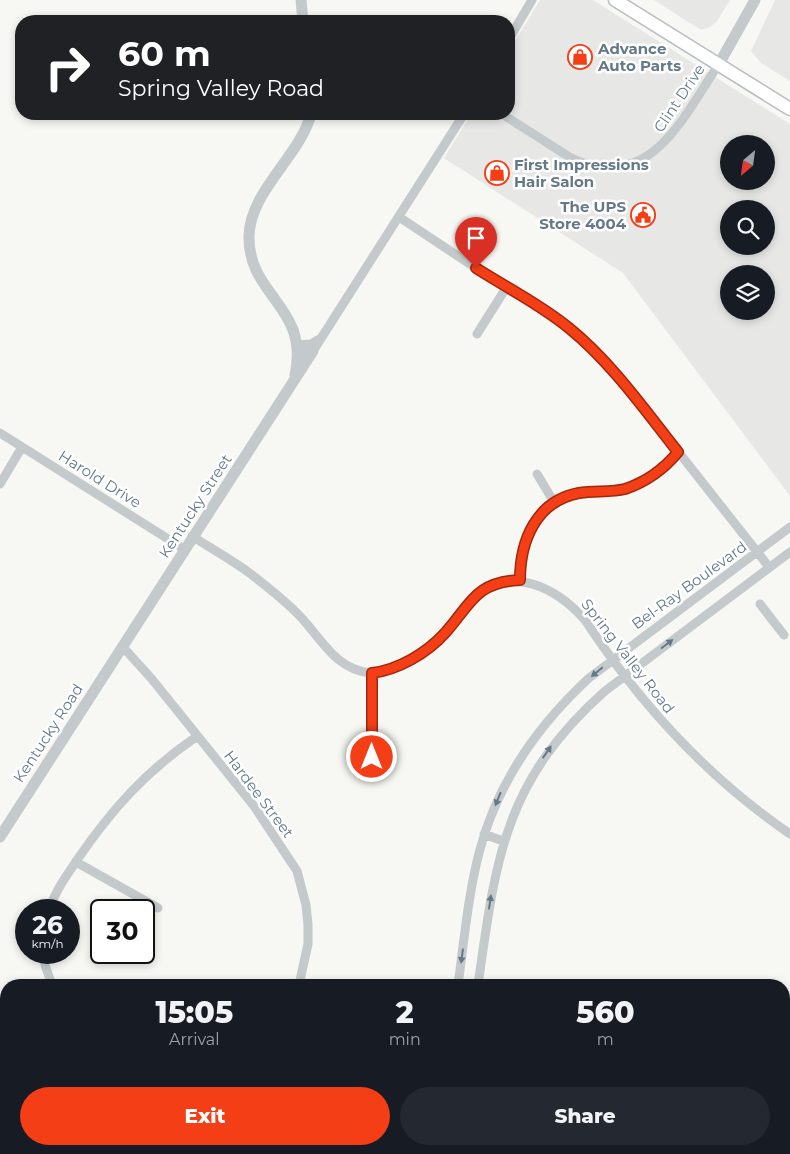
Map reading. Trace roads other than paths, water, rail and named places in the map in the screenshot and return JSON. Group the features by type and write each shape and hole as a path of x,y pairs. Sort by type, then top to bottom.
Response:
{"main road":[{"path":"615,0 790,109"}],"street":[{"path":"301,0 302,15"},
{"path":"515,29 532,0"},
{"path":"719,64 756,0"},
{"name":"Clint Drive","path":"512,120 584,164 604,168 624,166 649,156 669,138 719,64"},
{"path":"293,382 297,350 291,322 283,308 260,279 254,266 249,233 256,209 303,133 308,120"},
{"path":"297,350 313,351 460,120"},
{"path":"399,217 506,288 550,313 589,346 647,412 769,567"},
{"path":"478,334 506,288"},
{"path":"297,350 321,338"},
{"name":"Kentucky Street","path":"122,646 313,351"},
{"name":"Harold Drive","path":"0,433 184,549"},
{"path":"0,484 22,447"},
{"path":"520,580 523,550 528,534 536,519 554,502 580,493 607,492 638,484 663,468 678,452"},
{"path":"537,474 554,502"},
{"name":"Bel-Ray Boulevard","path":"459,979 472,887 484,834 502,789 539,730 564,701 612,659 790,527"},
{"path":"192,536 254,576 292,608 329,653 338,661 350,667 372,673 372,757"},
{"path":"479,979 490,897 503,841 524,791 551,746 582,711 625,676 790,552"},
{"name":"Spring Valley Road","path":"372,673 401,664 431,646 456,620 465,606 484,589 496,584 520,580 550,590 568,603 585,620 649,708 702,764 790,834"},
{"path":"760,604 784,635"},
{"name":"Hardee Street","path":"122,646 157,686 196,737 254,806 296,871 306,905 308,925 308,944 300,979"},
{"name":"Kentucky Road","path":"0,836 122,646"},
{"path":"54,899 58,888 93,836 128,793 150,771 196,737"},
{"path":"484,834 503,841"},
{"path":"76,862 158,908"},
{"path":"45,964 50,979"}],"place":[{"name":"Advance Auto Parts","path":"580,57"},
{"name":"First Impressions Hair Salon","path":"497,173"},
{"name":"The UPS Store 4004","path":"643,215"}]}
